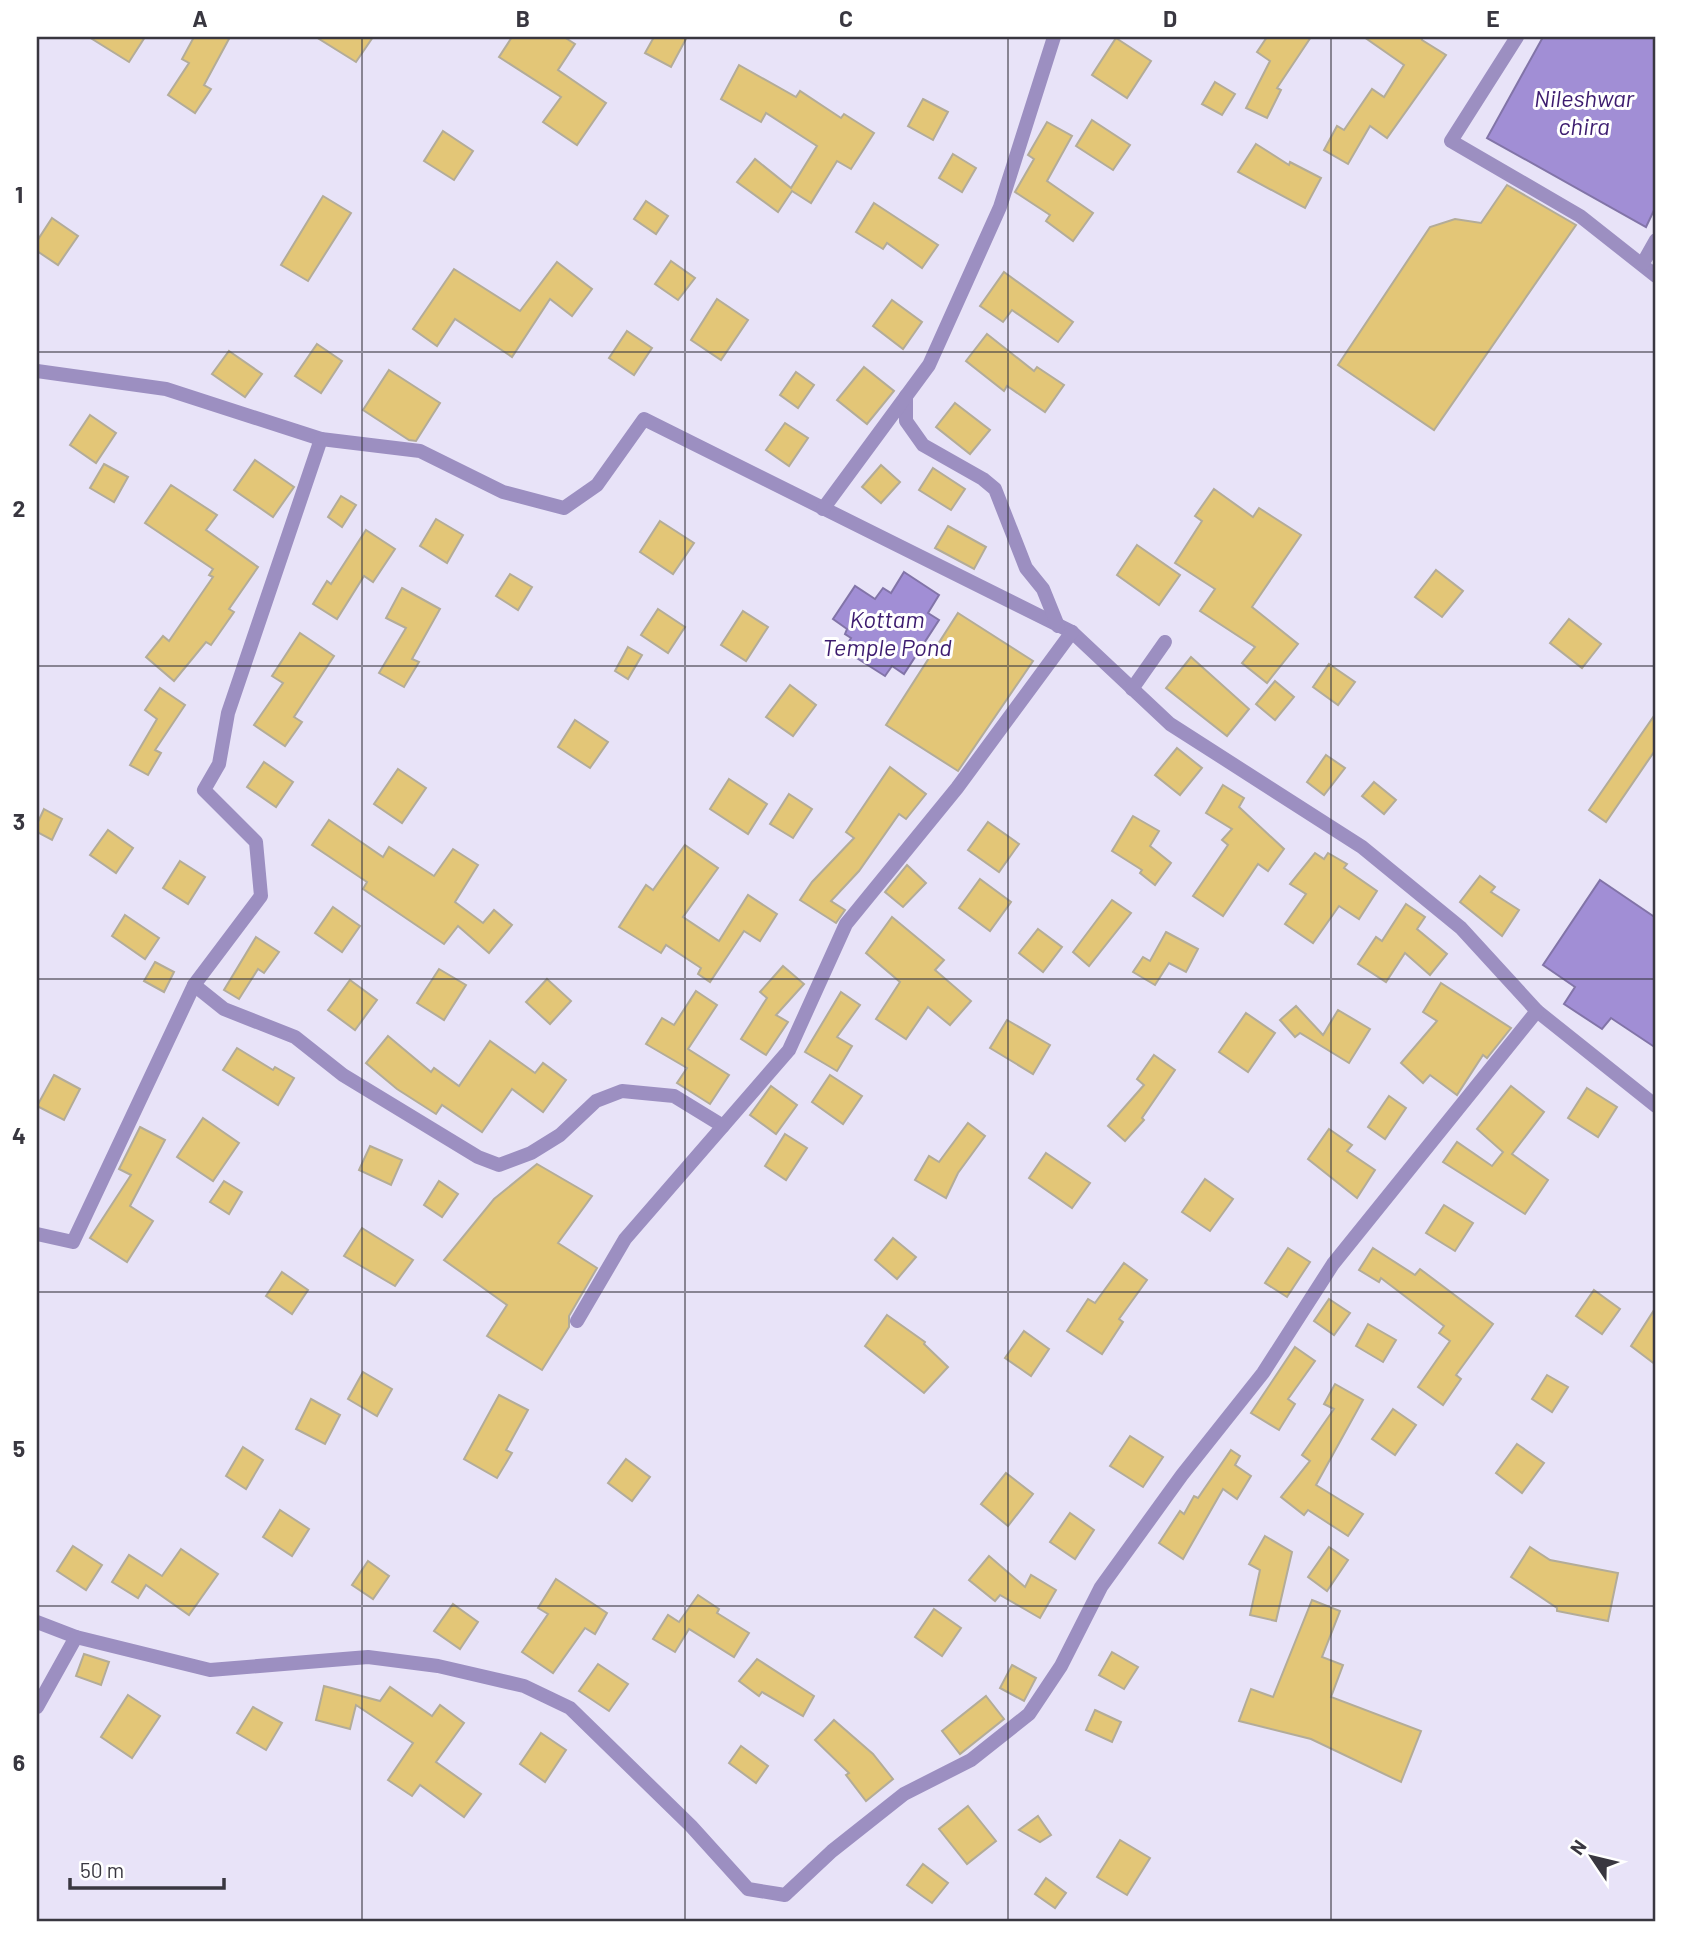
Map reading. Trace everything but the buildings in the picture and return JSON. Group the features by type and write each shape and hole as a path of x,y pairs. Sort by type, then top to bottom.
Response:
{"street":[{"path":"823,509 929,365 1000,207 1054,37"},
{"path":"1517,37 1451,141 1580,216 1643,263 1656,276"},
{"path":"1643,263 1656,240"},
{"path":"37,371 166,389 321,439 420,451 503,492 564,508 597,485 644,419 1065,629 1170,724 1362,847 1461,928 1536,1011 1656,1106"},
{"path":"906,396 905,421 923,445 983,479 995,489 1026,568 1043,589 1065,629"},
{"path":"37,1234 74,1242 194,985 261,896 256,842 204,790 219,764 228,713 321,439"},
{"path":"578,1321 625,1239 789,1050 846,924 957,788 1065,629"},
{"path":"1132,689 1165,642"},
{"path":"194,985 224,1009 295,1037 343,1074 478,1157 499,1165 531,1153 560,1135 596,1101 622,1091 674,1096 723,1126"},
{"path":"37,1622 76,1637 210,1670 368,1657 438,1665 524,1686 570,1707 691,1826 748,1889 785,1895 832,1851 904,1794 971,1760 1029,1714 1061,1666 1101,1587 1182,1475 1263,1373 1333,1264 1536,1011"},
{"path":"37,1707 76,1637"}],"water":[{"name":"Nileshwar chira","path":"1543,37 1656,37 1656,206 1646,227 1487,138"},
{"name":"Kottam Temple Pond","path":"904,572 939,595 928,613 939,620 904,674 892,666 885,676 844,650 851,638 845,634 847,629 833,619 855,586 875,599 883,588 891,593"},
{"path":"1600,880 1656,918 1656,1048 1611,1018 1602,1029 1564,1004 1575,987 1543,965"}]}
